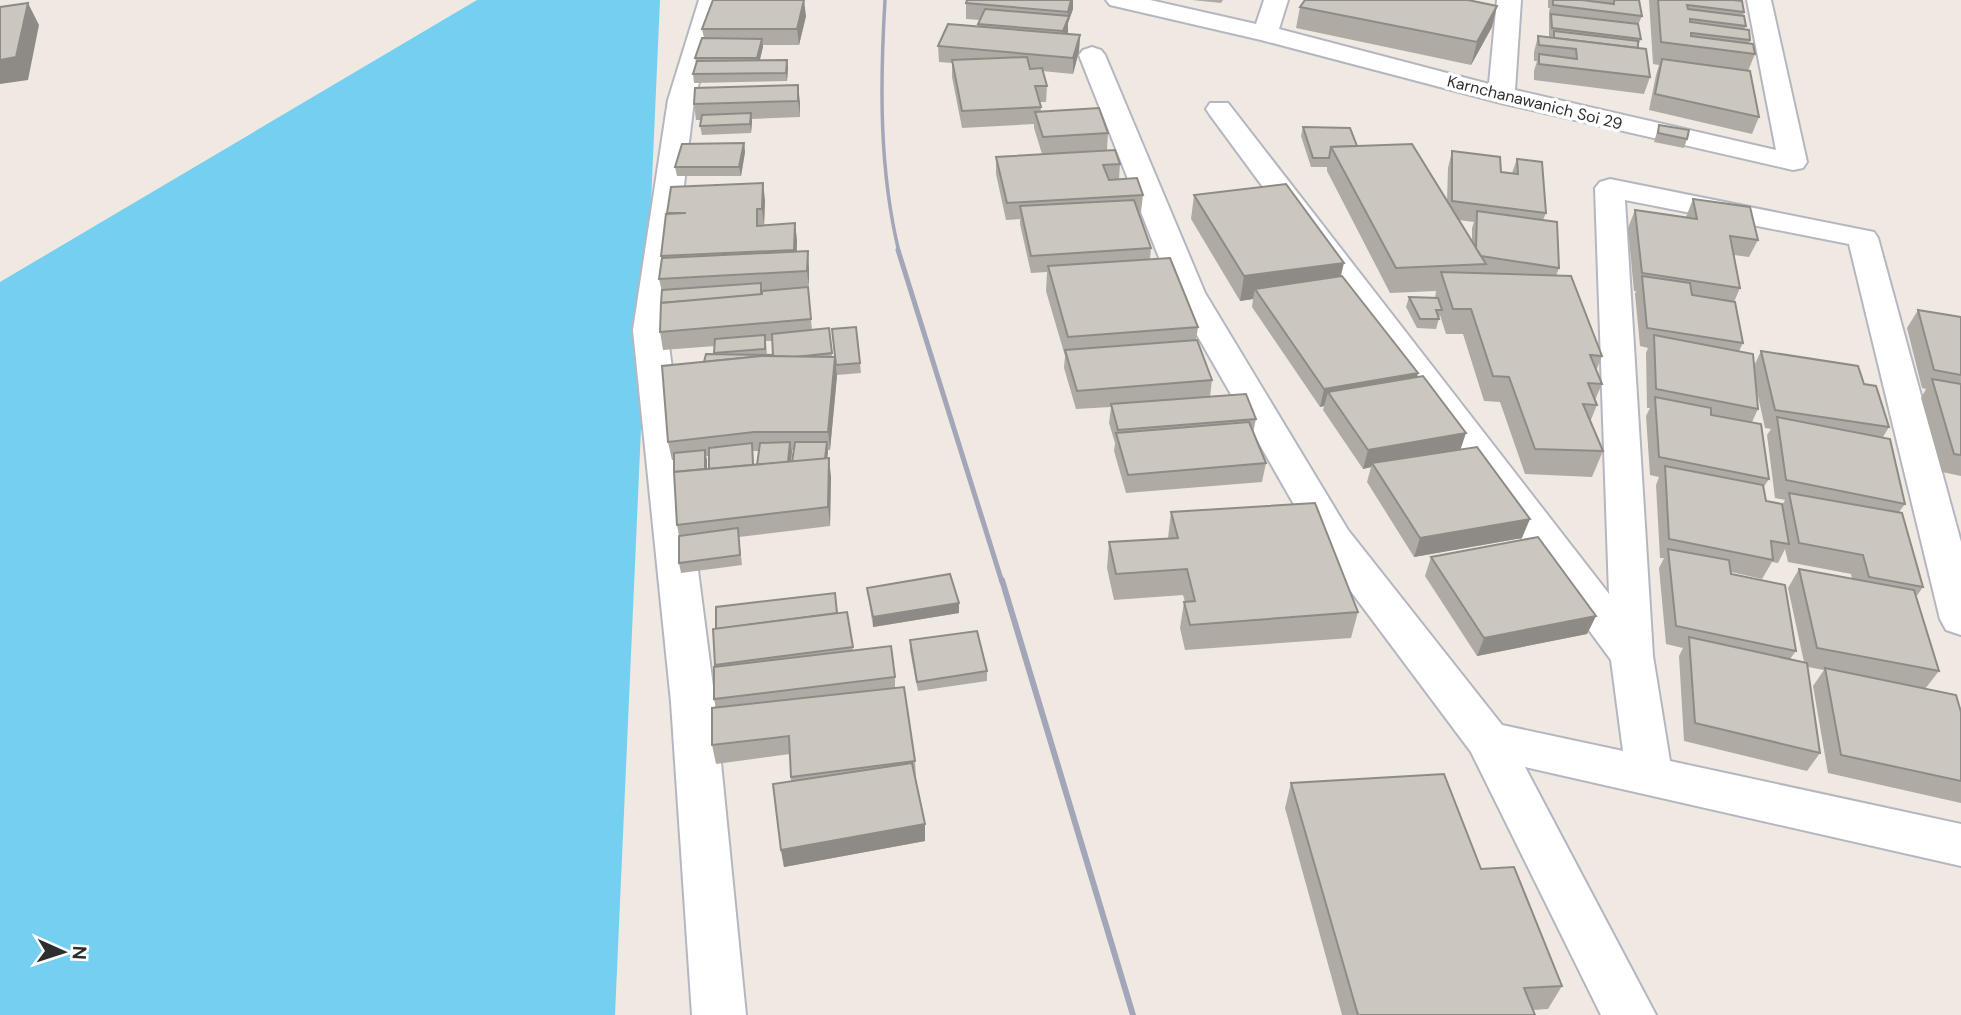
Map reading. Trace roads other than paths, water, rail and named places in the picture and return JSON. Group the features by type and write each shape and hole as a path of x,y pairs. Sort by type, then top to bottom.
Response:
{"street":[{"path":"711,0 681,100 650,331 693,702 719,1015"},
{"name":"Karnchanawanich Soi 29","path":"1118,0 1265,33 1501,95 1793,162 1759,0"},
{"path":"1265,33 1276,0"},
{"path":"1501,95 1509,0"},
{"path":"1092,55 1189,293 1334,540 1488,740 1629,1015"},
{"path":"1219,109 1632,656"},
{"path":"1649,775 1632,656 1610,188 1863,238 1961,619"},
{"path":"1488,740 1961,845"}],"water":[{"path":"477,0 660,0 615,1015 0,1015 0,282"}],"railway":[{"path":"885,0 882,63 884,158 899,252"},
{"path":"898,250 1002,582"},
{"path":"1002,580 1133,1015"}]}
